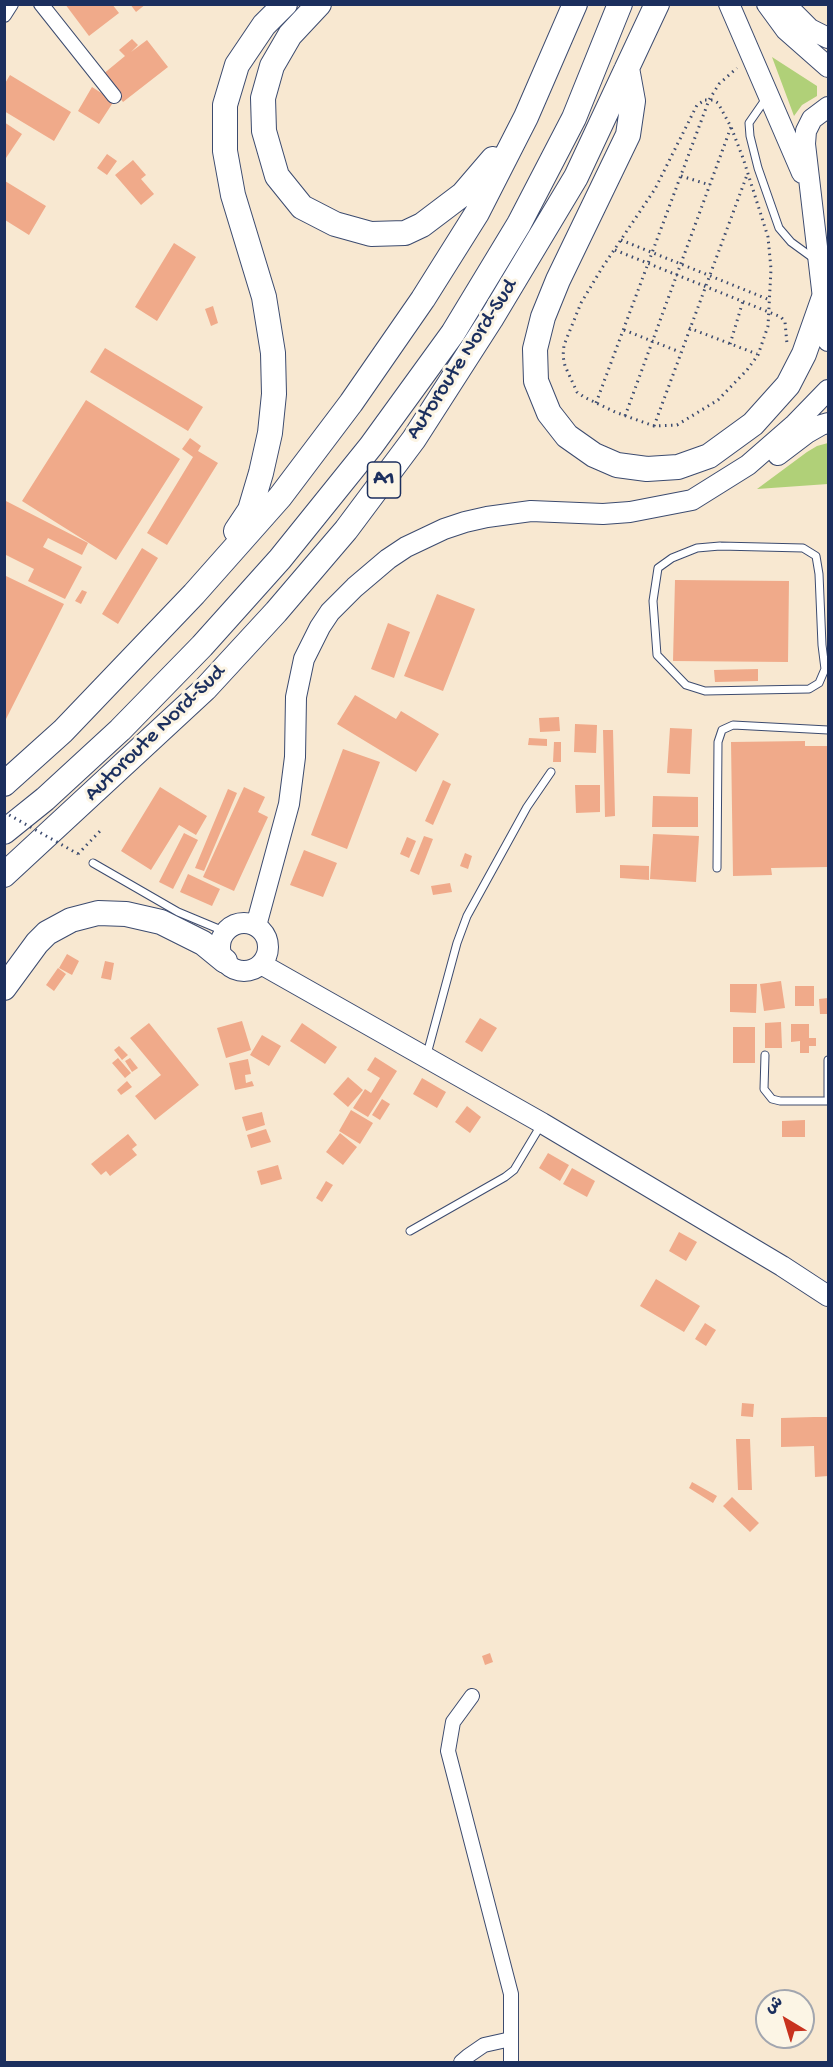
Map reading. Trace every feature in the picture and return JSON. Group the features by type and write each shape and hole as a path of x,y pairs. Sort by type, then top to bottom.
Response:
{"highway":[{"path":"194,594 250,510 270,433 274,394 273,353 264,297 233,195 225,152 225,105 237,65 264,25 285,4"},
{"path":"320,4 290,35 272,66 262,98 264,131 277,176 302,207 334,224 370,234 405,233 422,225 463,194 481,175 525,117"},
{"path":"4,784 63,731 194,594 280,497 351,403 417,309 477,213 525,117 575,4"},
{"name":"Autoroute Nord-Sud","path":"4,832 45,799 120,730 202,646 280,559 371,446 453,333 519,224 574,118 620,4"},
{"name":"Autoroute Nord-Sud","path":"4,875 205,689 276,612 346,530 414,439 497,309 576,177 657,4"},
{"path":"627,68 633,101 628,135 554,289 543,317 535,350 536,381 549,413 567,436 594,455 617,465 647,469 678,467 709,456 753,424 788,385 804,354 823,300"},
{"path":"4,988 47,933 71,920 98,913 126,914 161,922 203,943 225,961"}],"main road":[{"path":"729,4 811,194"},
{"path":"767,4 786,30 828,67"},
{"path":"785,4 810,29 828,38"},
{"path":"828,107 812,119 807,131 806,144 828,341"},
{"path":"692,500 748,465 795,424 828,390"},
{"path":"256,926 289,804 293,781 296,758 296,697 299,678 311,643 325,619 342,598 371,572 406,547 434,533 465,522 531,511 603,514 630,512 692,500 737,482 807,433 828,423"},
{"path":"240,923 256,926 266,938 268,946 265,958 254,968 238,970 225,961 220,949 222,937 232,926 240,923"},
{"path":"261,964 542,1123 782,1266 828,1296"},
{"path":"782,1266 802,1270 828,1284"}],"street":[{"path":"4,15 11,4"},
{"path":"41,4 114,96"},
{"path":"472,1696 453,1722 448,1751 511,1994 511,2062"},
{"path":"461,2062 484,2045 511,2039"}],"lane":[{"path":"768,95 749,123 758,168 779,228 791,242 818,261"},
{"path":"720,546 803,548 816,556 825,645 825,669 819,683 809,689 705,691 686,685 657,655 653,602 658,568 672,558 697,548 720,546"},
{"path":"717,868 718,742 722,730 733,725 828,730"},
{"path":"426,1057 457,942 467,916 527,807 551,772"},
{"path":"93,863 178,912 226,932"},
{"path":"765,1055 764,1089 772,1099 828,1101"},
{"path":"828,1060 828,1096"},
{"path":"410,1231 514,1170 542,1123"}],"path":[{"path":"596,404 710,100"},
{"path":"710,100 718,103 730,127 770,246 768,326 758,355 734,385 718,400 677,425 654,426 596,404 584,397 573,386 563,356 564,345 581,303 655,189 697,105 702,101 710,100"},
{"path":"625,416 730,127"},
{"path":"654,426 747,173"},
{"path":"681,176 710,185"},
{"path":"621,240 770,300"},
{"path":"615,250 781,317 785,322 786,342 789,349"},
{"path":"730,344 743,301"},
{"path":"689,328 758,355"},
{"path":"624,330 680,352"},
{"path":"4,812 78,854 101,830"}],"green space":[{"path":"772,57 817,86 817,96 802,105 794,116"},
{"path":"828,443 828,484 757,489 807,452"}],"building":[{"path":"65,4 112,4 119,13 89,36"},
{"path":"130,4 146,4 136,12"},
{"path":"132,39 138,45 131,52 147,40 168,67 123,102 102,75 125,56 119,50"},
{"path":"10,75 71,112 54,141 4,111 4,85"},
{"path":"92,87 114,101 99,124 78,111"},
{"path":"4,122 22,134 4,161"},
{"path":"107,154 117,161 107,175 97,168"},
{"path":"133,160 146,175 141,179 154,194 141,205 115,175"},
{"path":"5,181 46,206 29,235 5,220"},
{"path":"174,243 196,257 157,321 135,307"},
{"path":"213,306 218,323 211,326 205,309"},
{"path":"105,348 203,407 188,431 90,372"},
{"path":"86,400 180,459 116,560 22,501"},
{"path":"190,438 201,446 198,451 218,463 167,545 147,533 193,457 182,449"},
{"path":"4,500 88,543 82,555 48,538 43,547 82,567 65,599 28,581 34,569 4,554"},
{"path":"142,548 158,558 118,624 102,614"},
{"path":"4,575 64,604 4,723"},
{"path":"675,580 789,581 788,662 673,661"},
{"path":"82,590 87,592 81,604 75,601"},
{"path":"437,594 475,609 443,691 404,676"},
{"path":"388,623 410,632 394,678 371,669"},
{"path":"758,669 758,681 715,682 714,670"},
{"path":"355,695 396,719 401,711 439,734 416,772 337,724"},
{"path":"559,717 560,731 540,732 539,718"},
{"path":"575,724 597,725 596,753 574,752"},
{"path":"670,728 692,729 690,774 667,773"},
{"path":"603,730 613,730 615,816 605,817"},
{"path":"529,738 547,739 547,746 528,745"},
{"path":"805,741 805,746 828,746 828,867 771,868 772,875 733,876 731,742"},
{"path":"554,742 561,742 561,762 553,762"},
{"path":"343,749 380,762 347,849 311,835"},
{"path":"443,780 451,784 433,825 425,821"},
{"path":"575,785 600,785 600,812 576,813"},
{"path":"160,787 207,816 196,835 179,825 151,870 121,851"},
{"path":"244,787 265,797 258,812 268,817 234,891 203,877"},
{"path":"228,789 237,793 204,871 195,868"},
{"path":"653,796 698,797 698,827 652,827"},
{"path":"184,833 198,840 173,889 159,882"},
{"path":"653,834 699,836 696,882 650,879"},
{"path":"424,836 433,839 419,875 410,871"},
{"path":"407,837 416,841 409,858 400,854"},
{"path":"304,850 337,863 323,897 290,885"},
{"path":"465,853 472,856 468,869 460,866"},
{"path":"620,865 649,866 649,880 620,878"},
{"path":"188,874 220,889 212,906 180,892"},
{"path":"450,883 452,892 433,895 431,886"},
{"path":"67,954 79,961 72,975 59,968"},
{"path":"105,961 114,963 111,980 101,978"},
{"path":"58,968 66,974 54,991 46,985"},
{"path":"781,981 785,1008 764,1011 760,984"},
{"path":"730,984 757,984 756,1013 730,1012"},
{"path":"795,986 814,986 814,1006 795,1006"},
{"path":"828,998 828,1014 820,1014 819,999"},
{"path":"480,1018 497,1028 482,1052 465,1042"},
{"path":"242,1021 251,1050 226,1058 217,1028"},
{"path":"781,1022 782,1048 765,1048 765,1023"},
{"path":"149,1023 199,1085 155,1120 135,1096 161,1075 130,1038"},
{"path":"302,1023 337,1047 325,1064 290,1041"},
{"path":"791,1024 809,1024 809,1038 816,1038 816,1046 809,1046 809,1053 800,1053 800,1041 791,1042"},
{"path":"733,1027 755,1027 755,1063 733,1063"},
{"path":"262,1035 281,1046 269,1066 250,1055"},
{"path":"119,1046 128,1055 122,1060 114,1050"},
{"path":"375,1057 397,1071 368,1117 353,1108 365,1089 371,1093 380,1078 367,1070"},
{"path":"118,1058 131,1073 125,1078 112,1063"},
{"path":"130,1058 138,1068 132,1072 125,1061"},
{"path":"248,1059 251,1074 245,1075 246,1083 252,1081 254,1086 235,1090 229,1063"},
{"path":"348,1077 363,1090 348,1107 333,1094"},
{"path":"422,1078 446,1092 437,1108 413,1094"},
{"path":"127,1081 132,1087 121,1095 117,1090"},
{"path":"382,1099 390,1104 380,1120 372,1115"},
{"path":"467,1106 481,1117 470,1133 455,1122"},
{"path":"351,1110 373,1123 360,1144 339,1131"},
{"path":"262,1112 265,1125 246,1131 242,1117"},
{"path":"805,1120 805,1137 782,1137 782,1121"},
{"path":"266,1129 271,1142 251,1148 247,1135"},
{"path":"340,1133 357,1147 343,1165 326,1152"},
{"path":"128,1134 137,1145 132,1149 137,1155 110,1176 106,1171 101,1175 91,1164"},
{"path":"548,1153 569,1165 560,1181 539,1168"},
{"path":"278,1165 282,1179 261,1185 257,1171"},
{"path":"572,1168 595,1181 587,1197 563,1184"},
{"path":"326,1181 333,1185 322,1202 316,1198"},
{"path":"679,1232 697,1242 686,1261 669,1251"},
{"path":"656,1279 700,1306 684,1332 640,1306"},
{"path":"705,1323 716,1330 706,1346 695,1339"},
{"path":"742,1403 754,1404 753,1417 741,1416"},
{"path":"828,1417 828,1476 815,1477 814,1446 781,1447 781,1418"},
{"path":"736,1439 750,1439 752,1490 738,1490"},
{"path":"692,1482 717,1496 713,1503 689,1488"},
{"path":"732,1497 759,1523 750,1532 723,1506"},
{"path":"490,1653 493,1662 485,1665 482,1656"}]}
